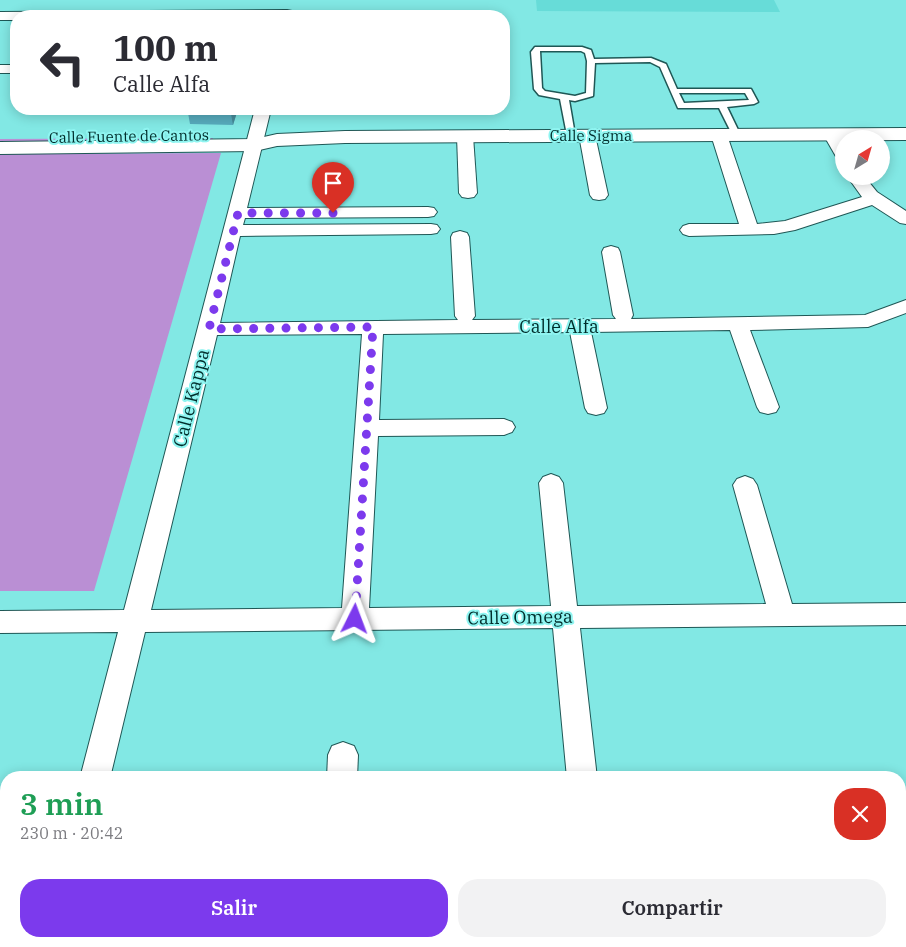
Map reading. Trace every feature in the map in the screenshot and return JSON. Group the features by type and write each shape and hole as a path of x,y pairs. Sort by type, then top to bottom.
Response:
{"street":[{"name":"Calle Kappa","path":"97,771 262,115"},
{"path":"728,134 750,230"},
{"path":"832,134 835,140"},
{"name":"Calle Sigma","path":"256,139 835,134"},
{"name":"Calle Sigma","path":"890,135 906,134"},
{"path":"579,135 599,195"},
{"path":"465,136 468,194"},
{"name":"Calle Fuente de Cantos","path":"0,137 256,139"},
{"name":"Calle Fuente de Cantos","path":"0,148 256,139"},
{"path":"862,185 874,199 906,218"},
{"path":"880,185 885,192 906,207"},
{"path":"689,230 750,230 789,226 874,199"},
{"path":"235,222 430,221"},
{"path":"460,237 465,316"},
{"path":"611,252 623,314"},
{"name":"Calle Alfa","path":"210,323 373,327 623,314 848,312 872,307 906,292"},
{"name":"Calle Alfa","path":"210,323 465,316 579,326 855,323 868,321 906,306"},
{"path":"886,315 906,328"},
{"path":"738,324 768,407"},
{"path":"579,326 596,408"},
{"path":"355,619 373,327"},
{"path":"367,428 504,427"},
{"path":"551,483 581,771"},
{"path":"745,485 782,615"},
{"name":"Calle Omega","path":"0,622 906,614"}],"lane":[{"path":"582,49 588,52 591,61 590,94 575,99 564,97 548,95 538,89 535,50 582,49"},
{"path":"591,61 651,60 658,62 663,66 676,91 681,106 754,102 750,93 744,90 676,91"},
{"path":"564,97 579,135"},
{"path":"722,105 728,134"}],"shaded area":[{"path":"536,0 774,0 780,12 537,11"},
{"path":"213,138 211,143 0,144 0,139"},
{"path":"221,153 94,591 0,591 0,154"}],"route":[{"path":"333,213 238,213 210,318 209,329 373,327 355,619"}]}
